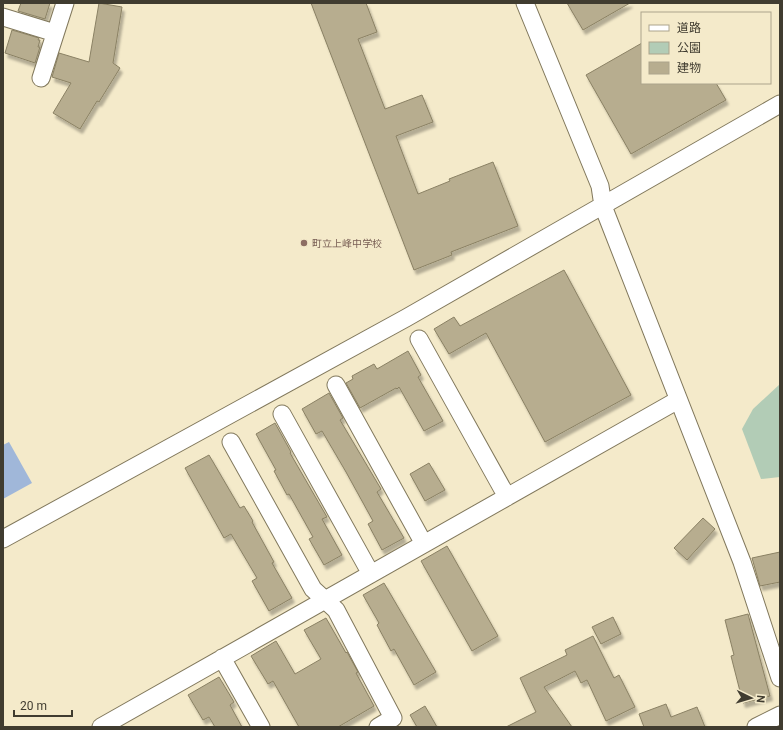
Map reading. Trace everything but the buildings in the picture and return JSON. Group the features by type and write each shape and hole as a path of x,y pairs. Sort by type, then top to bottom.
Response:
{"street":[{"path":"41,78 65,3"},
{"path":"525,3 600,186 603,206 742,562 780,678"},
{"path":"3,16 55,33"},
{"path":"3,539 406,318 780,104"},
{"path":"419,339 507,497"},
{"path":"336,385 424,544"},
{"path":"101,727 678,400"},
{"path":"282,414 371,574"},
{"path":"231,442 312,589 336,610 393,718 378,727"},
{"path":"222,658 261,727"},
{"path":"756,727 780,715"}],"green space":[{"path":"780,384 780,477 761,479 742,429 753,409"}],"water":[{"path":"9,442 32,483 3,499 3,445"}],"place":[{"name":"町立上峰中学校","path":"304,243"}]}
